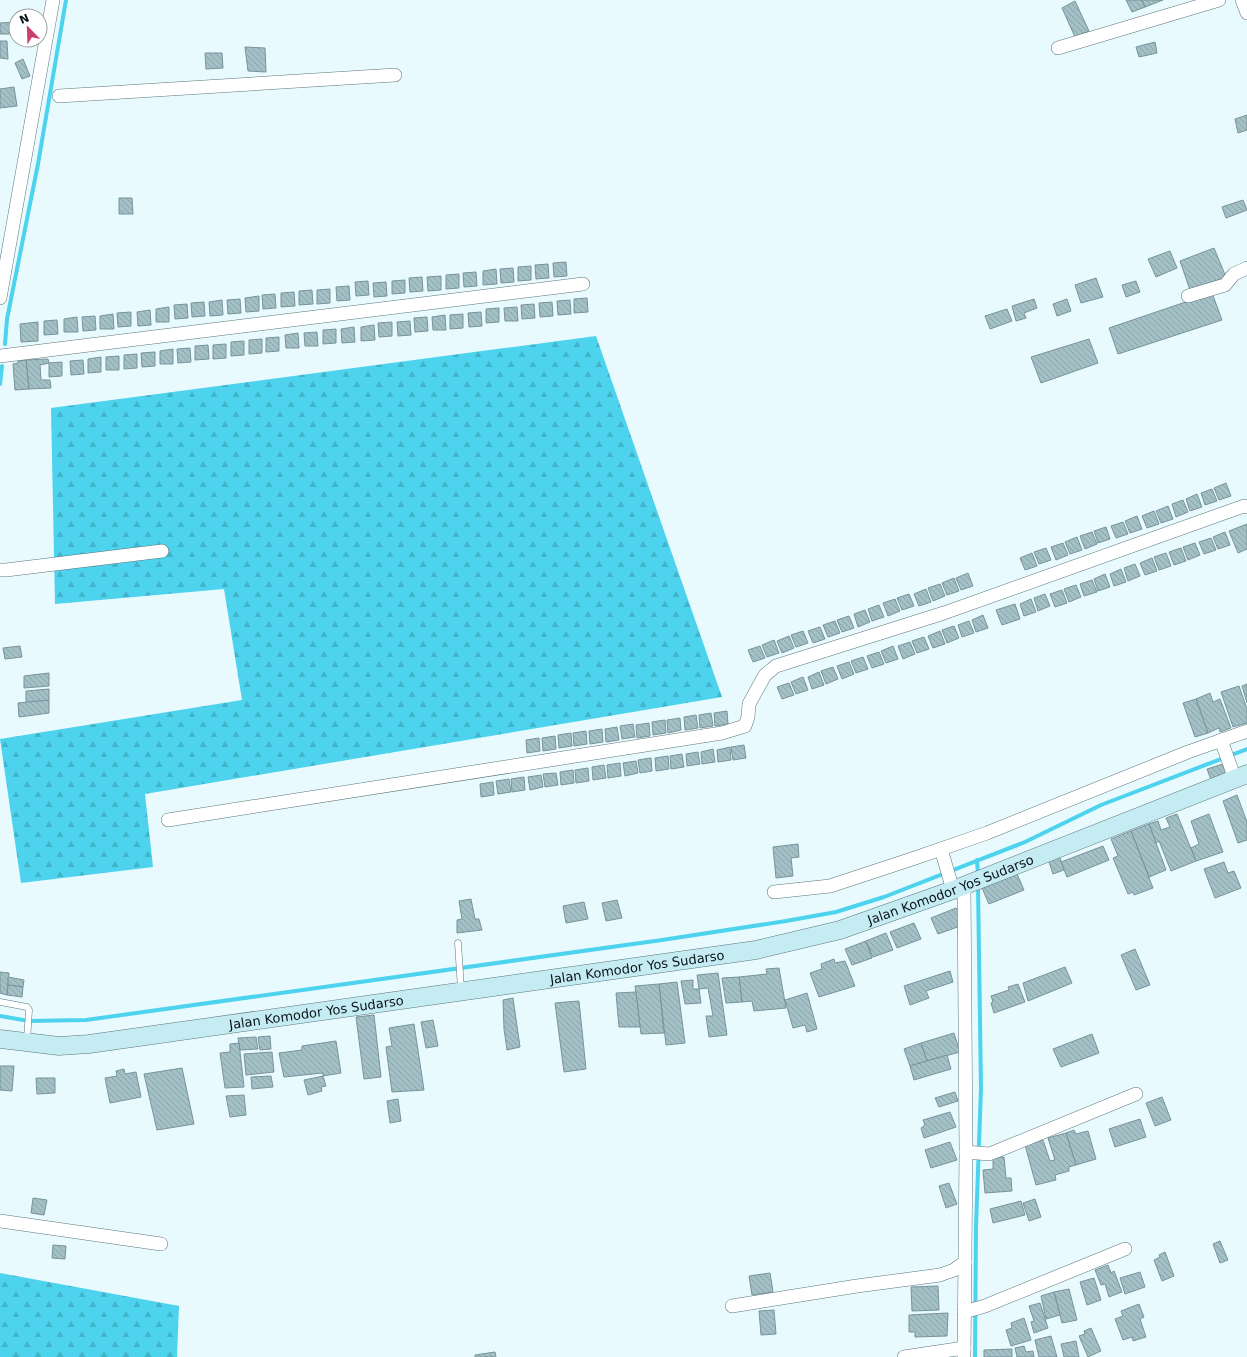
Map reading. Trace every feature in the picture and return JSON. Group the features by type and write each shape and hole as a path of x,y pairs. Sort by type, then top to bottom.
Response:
{"street":[{"path":"0,298 53,0"},
{"path":"1058,48 1219,0"},
{"path":"1242,0 1247,13"},
{"path":"59,96 395,75"},
{"path":"1188,296 1226,285 1234,274 1247,268"},
{"path":"0,356 583,284"},
{"path":"168,820 722,733 738,729 745,726 748,717 749,704 765,675 776,666 944,613 1244,506 1247,507"},
{"path":"0,570 162,551"},
{"path":"774,892 830,886 942,853 1092,790 1222,743 1247,731"},
{"path":"1222,743 1237,772"},
{"name":"Jalan Komodor Yos Sudarso","path":"0,1039 27,1037 59,1046 89,1044 461,984 756,950 840,930 965,883 1237,772"},
{"path":"904,1357 964,1353 966,1311 965,1262 969,1152 965,883 942,853"},
{"path":"969,1152 989,1154 1136,1094"},
{"path":"0,1221 161,1244"},
{"path":"966,1311 985,1306 1125,1249"},
{"path":"732,1306 857,1286 940,1275 954,1270 965,1262"}],"lane":[{"path":"458,943 461,984"},
{"path":"0,1002 27,1007 29,1012 27,1037"}],"green space":[{"path":"596,336 722,697 145,794 153,867 21,883 0,739 242,700 224,589 55,604 51,408"},
{"path":"0,1273 179,1306 177,1357 0,1357"}],"building":[{"path":"1126,0 1142,0 1145,7 1132,12"},
{"path":"1142,0 1163,0 1145,7"},
{"path":"1075,1 1089,31 1075,37 1062,8"},
{"path":"8,22 8,34 0,34 0,23"},
{"path":"0,41 7,41 8,59 0,58"},
{"path":"1155,42 1157,53 1139,57 1136,47"},
{"path":"245,47 265,48 266,72 248,71"},
{"path":"205,53 222,53 223,68 206,69"},
{"path":"23,59 30,76 22,79 15,63"},
{"path":"14,87 17,106 0,108 0,89"},
{"path":"1247,115 1247,130 1238,133 1235,119"},
{"path":"119,198 132,198 133,214 119,214"},
{"path":"1243,200 1247,210 1226,218 1222,207"},
{"path":"1214,248 1226,277 1190,290 1180,261"},
{"path":"1170,251 1177,268 1156,277 1148,259"},
{"path":"566,262 567,276 554,277 553,263"},
{"path":"548,264 549,278 536,279 535,265"},
{"path":"531,266 531,280 518,281 518,267"},
{"path":"513,268 514,282 501,283 500,269"},
{"path":"496,269 497,284 483,285 483,271"},
{"path":"476,272 477,286 464,287 463,273"},
{"path":"459,274 459,288 446,289 446,275"},
{"path":"441,276 441,290 428,291 427,277"},
{"path":"422,277 423,291 410,292 409,278"},
{"path":"1096,278 1103,297 1081,303 1075,285"},
{"path":"405,280 405,293 392,294 392,281"},
{"path":"368,281 369,295 356,296 355,282"},
{"path":"1136,281 1140,292 1126,297 1122,285"},
{"path":"386,282 387,296 374,297 373,283"},
{"path":"349,286 350,300 337,301 336,287"},
{"path":"330,289 330,303 317,304 317,290"},
{"path":"312,290 313,304 299,305 299,291"},
{"path":"294,292 295,306 281,307 281,293"},
{"path":"1212,293 1222,320 1118,354 1109,328"},
{"path":"275,294 276,308 263,309 262,295"},
{"path":"259,296 259,311 246,312 245,298"},
{"path":"587,298 588,312 574,313 574,299"},
{"path":"240,299 241,313 228,314 227,300"},
{"path":"1034,299 1037,308 1024,313 1026,318 1016,321 1012,306"},
{"path":"1067,299 1071,311 1057,316 1053,304"},
{"path":"222,300 223,315 210,316 209,302"},
{"path":"570,300 571,314 558,315 557,301"},
{"path":"204,302 205,316 192,317 191,303"},
{"path":"552,302 553,316 540,317 539,303"},
{"path":"187,304 188,318 175,319 174,305"},
{"path":"534,304 535,318 522,319 521,305"},
{"path":"169,307 169,322 156,322 156,309"},
{"path":"517,307 518,321 505,321 504,308"},
{"path":"499,308 499,322 486,323 486,309"},
{"path":"1007,309 1012,321 990,329 985,316"},
{"path":"150,310 151,325 138,326 137,312"},
{"path":"131,312 131,326 118,327 117,313"},
{"path":"481,312 482,326 469,327 468,313"},
{"path":"113,314 114,329 100,329 100,316"},
{"path":"463,314 463,328 450,329 450,315"},
{"path":"445,315 446,330 433,330 432,317"},
{"path":"95,316 96,330 83,331 82,317"},
{"path":"77,317 78,332 64,332 64,319"},
{"path":"427,317 428,331 415,332 414,318"},
{"path":"57,320 58,334 44,335 44,321"},
{"path":"410,321 411,335 398,336 397,322"},
{"path":"38,322 38,341 21,342 20,324"},
{"path":"392,322 392,336 379,337 378,323"},
{"path":"374,325 375,340 361,341 361,327"},
{"path":"354,327 355,342 342,343 341,329"},
{"path":"336,329 336,343 323,344 323,330"},
{"path":"317,332 318,346 305,346 304,333"},
{"path":"298,333 299,348 286,348 285,335"},
{"path":"279,337 279,351 266,352 266,338"},
{"path":"262,339 262,353 249,354 249,340"},
{"path":"1089,339 1098,363 1041,383 1031,357"},
{"path":"244,341 244,355 231,356 231,342"},
{"path":"226,344 226,358 213,359 213,345"},
{"path":"208,345 209,359 195,360 195,346"},
{"path":"190,348 191,362 178,363 177,349"},
{"path":"173,349 173,364 160,364 160,351"},
{"path":"155,352 155,366 142,367 141,353"},
{"path":"137,354 137,368 124,369 124,355"},
{"path":"119,356 119,370 106,370 106,357"},
{"path":"101,357 101,372 88,373 88,359"},
{"path":"48,359 49,363 40,365 41,380 50,380 51,388 29,389 26,360"},
{"path":"26,360 29,389 15,390 13,364 18,363 18,361"},
{"path":"83,360 84,374 71,375 70,361"},
{"path":"62,362 62,376 49,377 49,363"},
{"path":"1226,483 1231,496 1219,500 1214,488"},
{"path":"1212,489 1217,501 1205,505 1201,493"},
{"path":"1197,494 1202,507 1190,511 1186,499"},
{"path":"1183,500 1188,512 1176,517 1172,504"},
{"path":"1168,506 1173,519 1161,523 1156,511"},
{"path":"1154,511 1159,524 1147,528 1142,516"},
{"path":"1137,516 1142,529 1130,533 1125,521"},
{"path":"1123,522 1128,534 1116,538 1111,526"},
{"path":"1247,524 1247,549 1238,553 1229,531"},
{"path":"1106,527 1110,539 1098,543 1094,531"},
{"path":"1092,532 1097,544 1085,549 1080,536"},
{"path":"1225,532 1230,545 1218,549 1213,537"},
{"path":"1077,537 1082,550 1070,554 1065,542"},
{"path":"1211,538 1216,550 1204,554 1199,542"},
{"path":"1063,543 1068,555 1056,560 1051,547"},
{"path":"1195,543 1200,555 1188,560 1183,547"},
{"path":"1046,548 1051,560 1039,564 1034,552"},
{"path":"1181,548 1186,561 1174,565 1169,552"},
{"path":"1032,553 1037,566 1025,570 1020,558"},
{"path":"1166,553 1171,566 1159,570 1154,557"},
{"path":"1152,558 1157,571 1145,575 1140,563"},
{"path":"1135,564 1140,576 1128,581 1124,568"},
{"path":"1121,569 1126,582 1114,586 1110,574"},
{"path":"968,573 973,586 961,590 956,578"},
{"path":"1105,574 1110,587 1098,591 1094,579"},
{"path":"954,578 959,591 947,595 942,583"},
{"path":"1092,580 1097,592 1084,596 1080,584"},
{"path":"940,584 945,596 933,601 928,588"},
{"path":"1076,585 1081,597 1069,602 1064,589"},
{"path":"926,589 931,602 919,606 914,594"},
{"path":"1062,590 1067,603 1055,607 1050,594"},
{"path":"909,594 914,606 902,610 897,598"},
{"path":"1045,594 1050,606 1038,611 1034,598"},
{"path":"895,599 900,611 888,616 883,603"},
{"path":"1031,599 1036,612 1024,616 1020,604"},
{"path":"1015,604 1020,619 1002,625 996,610"},
{"path":"879,605 884,617 872,621 868,609"},
{"path":"865,610 870,622 858,627 854,614"},
{"path":"983,615 988,628 976,632 972,620"},
{"path":"849,616 854,628 842,632 837,620"},
{"path":"835,621 840,633 828,637 823,625"},
{"path":"969,621 974,633 962,637 958,625"},
{"path":"954,626 959,638 947,643 942,630"},
{"path":"820,627 825,639 813,643 808,631"},
{"path":"803,631 808,643 796,647 791,635"},
{"path":"940,631 945,644 933,648 928,636"},
{"path":"789,636 794,648 782,653 777,641"},
{"path":"924,637 929,649 917,653 912,641"},
{"path":"774,640 779,653 767,657 762,645"},
{"path":"910,642 915,654 903,659 898,646"},
{"path":"20,646 22,657 5,659 3,648"},
{"path":"760,646 765,658 753,662 748,650"},
{"path":"893,646 898,659 886,663 881,651"},
{"path":"879,652 884,664 872,668 867,656"},
{"path":"863,657 868,669 856,673 851,661"},
{"path":"849,662 854,674 842,679 837,666"},
{"path":"833,667 838,679 826,684 821,671"},
{"path":"819,672 824,685 812,689 808,677"},
{"path":"49,673 49,686 24,688 24,676"},
{"path":"803,677 808,690 796,694 791,682"},
{"path":"789,683 794,695 782,699 777,687"},
{"path":"1247,684 1247,703 1242,686"},
{"path":"1239,686 1247,709 1247,723 1233,727 1221,692"},
{"path":"49,689 49,700 26,703 26,691"},
{"path":"1210,693 1213,702 1220,699 1231,728 1220,732 1219,728 1208,733 1196,699"},
{"path":"1196,699 1208,733 1195,737 1183,703"},
{"path":"49,700 49,713 19,717 18,703"},
{"path":"727,711 728,724 715,726 714,713"},
{"path":"711,713 713,726 700,728 699,715"},
{"path":"696,715 698,728 685,730 684,717"},
{"path":"680,718 681,730 668,733 667,720"},
{"path":"665,720 666,733 653,735 652,722"},
{"path":"649,723 650,736 637,738 636,725"},
{"path":"633,724 635,737 622,739 620,726"},
{"path":"617,727 619,740 606,742 605,729"},
{"path":"602,729 603,742 590,744 589,731"},
{"path":"586,731 587,744 574,746 573,733"},
{"path":"571,733 572,746 559,748 558,735"},
{"path":"555,736 556,749 543,751 542,738"},
{"path":"539,738 540,751 527,753 526,740"},
{"path":"744,745 746,758 733,760 731,747"},
{"path":"730,747 731,760 718,762 717,750"},
{"path":"713,749 715,762 702,764 701,752"},
{"path":"698,752 700,764 687,766 686,754"},
{"path":"682,754 684,767 671,769 670,756"},
{"path":"668,756 669,769 656,771 655,758"},
{"path":"651,758 652,771 640,773 638,760"},
{"path":"636,761 638,773 625,776 623,763"},
{"path":"620,763 621,776 608,778 607,765"},
{"path":"1223,764 1226,774 1211,780 1207,769"},
{"path":"604,765 606,778 593,780 592,767"},
{"path":"588,768 589,781 576,783 575,770"},
{"path":"573,770 574,783 561,785 560,772"},
{"path":"556,773 558,785 545,787 543,774"},
{"path":"541,775 543,787 530,790 528,777"},
{"path":"524,777 525,790 512,792 511,779"},
{"path":"509,779 511,792 498,794 496,781"},
{"path":"493,782 494,795 481,797 480,784"},
{"path":"1237,795 1247,822 1247,840 1238,843 1223,801"},
{"path":"1177,814 1196,861 1171,871 1159,841 1156,843 1149,824 1158,821 1161,830 1170,827 1166,818"},
{"path":"1209,814 1223,852 1196,861 1191,848 1199,844 1191,821"},
{"path":"1149,824 1166,870 1149,877 1131,831"},
{"path":"1131,831 1153,888 1134,895 1133,892 1128,894 1113,858 1118,856 1111,839"},
{"path":"798,844 799,857 791,858 793,876 776,878 773,847"},
{"path":"1103,846 1109,860 1067,877 1061,862"},
{"path":"1059,855 1064,870 1053,874 1048,859"},
{"path":"1224,862 1228,873 1234,871 1241,888 1215,898 1204,869"},
{"path":"1017,874 1024,890 989,904 982,888"},
{"path":"471,899 475,919 479,919 482,930 457,933 457,920 462,919 459,901"},
{"path":"617,900 622,918 606,921 602,903"},
{"path":"584,902 588,919 566,923 563,906"},
{"path":"956,908 963,925 938,934 931,918"},
{"path":"914,923 921,939 897,948 890,932"},
{"path":"886,933 893,950 873,957 866,941"},
{"path":"866,941 872,958 852,965 845,949"},
{"path":"1135,949 1150,985 1136,990 1121,955"},
{"path":"834,959 835,963 845,961 855,986 819,997 810,973 822,969 821,964"},
{"path":"1065,967 1072,983 1028,1001 1023,983"},
{"path":"779,968 786,1008 754,1011 752,1001 742,1002 739,977 767,974 766,969"},
{"path":"950,971 953,982 926,991 929,998 910,1005 904,986"},
{"path":"0,972 9,973 7,995 0,993"},
{"path":"718,973 727,1035 709,1037 706,1016 713,1016 708,988 699,989 697,975"},
{"path":"8,977 24,980 23,987 8,985"},
{"path":"739,977 742,1002 726,1003 722,978"},
{"path":"693,980 693,989 699,989 701,1003 685,1004 681,981"},
{"path":"677,982 685,1043 666,1045 659,984"},
{"path":"659,984 664,1033 641,1034 635,986"},
{"path":"1018,984 1025,1002 994,1013 991,1003 993,1002 991,996 1009,990 1008,987"},
{"path":"8,985 23,987 22,997 7,995"},
{"path":"636,992 640,1027 619,1027 616,993"},
{"path":"807,993 817,1029 807,1032 805,1025 793,1028 785,1000"},
{"path":"513,998 520,1047 507,1050 504,1029 503,1000"},
{"path":"579,1001 586,1069 564,1072 555,1003"},
{"path":"374,1015 381,1077 364,1079 356,1017"},
{"path":"433,1020 438,1046 426,1048 421,1022"},
{"path":"414,1024 424,1090 392,1092 386,1047 392,1046 389,1028"},
{"path":"954,1033 960,1052 927,1061 921,1043"},
{"path":"1092,1034 1099,1053 1061,1067 1053,1049"},
{"path":"270,1036 271,1049 260,1050 258,1037"},
{"path":"256,1037 258,1049 240,1050 238,1038"},
{"path":"336,1041 341,1073 323,1076 323,1073 284,1077 279,1053 302,1050 302,1046"},
{"path":"239,1043 244,1087 225,1088 220,1053 230,1052 230,1044"},
{"path":"921,1043 927,1061 910,1066 904,1049"},
{"path":"272,1052 274,1072 246,1075 244,1054"},
{"path":"947,1055 951,1069 914,1080 910,1066"},
{"path":"0,1066 14,1066 12,1091 0,1090"},
{"path":"182,1068 194,1124 157,1130 144,1074"},
{"path":"124,1069 125,1074 136,1072 141,1097 110,1103 105,1078 117,1076 116,1071"},
{"path":"271,1076 273,1087 252,1089 251,1077"},
{"path":"323,1076 326,1086 321,1087 322,1091 308,1095 304,1080"},
{"path":"36,1078 55,1078 55,1093 37,1094"},
{"path":"955,1092 958,1101 939,1107 935,1098"},
{"path":"244,1095 246,1115 230,1117 226,1096"},
{"path":"1162,1097 1171,1120 1155,1126 1146,1103"},
{"path":"398,1099 401,1121 390,1123 387,1101"},
{"path":"950,1112 956,1127 924,1138 921,1128 925,1125 923,1120"},
{"path":"1140,1119 1146,1137 1115,1147 1109,1129"},
{"path":"1074,1130 1076,1134 1088,1131 1096,1159 1076,1165 1066,1133"},
{"path":"1066,1133 1076,1165 1069,1167 1069,1171 1055,1175 1056,1180 1036,1185 1025,1145 1043,1140 1050,1161 1055,1160 1048,1138"},
{"path":"950,1142 957,1160 931,1168 925,1150"},
{"path":"1004,1157 1006,1178 1011,1178 1012,1191 985,1193 983,1170 993,1169 993,1158"},
{"path":"949,1183 957,1204 946,1208 939,1186"},
{"path":"33,1198 47,1200 44,1215 31,1213"},
{"path":"1035,1199 1041,1217 1029,1221 1023,1203"},
{"path":"1021,1201 1025,1215 993,1223 990,1209"},
{"path":"1220,1241 1228,1260 1220,1263 1213,1244"},
{"path":"53,1245 66,1246 65,1259 52,1258"},
{"path":"1165,1252 1174,1276 1162,1281 1154,1260"},
{"path":"1108,1265 1111,1273 1114,1271 1122,1292 1109,1297 1105,1284 1101,1285 1095,1270"},
{"path":"1140,1272 1145,1287 1125,1294 1120,1278"},
{"path":"770,1273 773,1292 752,1295 749,1276"},
{"path":"1094,1278 1101,1300 1087,1305 1080,1282"},
{"path":"938,1286 939,1310 912,1311 911,1287"},
{"path":"1069,1289 1077,1320 1062,1323 1054,1292"},
{"path":"1054,1292 1060,1315 1046,1319 1041,1296"},
{"path":"1040,1303 1048,1328 1034,1333 1031,1322 1034,1321 1029,1306"},
{"path":"1139,1304 1144,1317 1140,1319 1146,1337 1133,1341 1132,1337 1123,1340 1115,1319 1123,1316 1121,1311"},
{"path":"774,1310 776,1334 761,1335 759,1311"},
{"path":"948,1313 947,1336 915,1337 915,1332 909,1332 909,1315"},
{"path":"1024,1318 1031,1340 1011,1346 1006,1330 1012,1328 1011,1323"},
{"path":"1091,1328 1101,1351 1088,1357 1079,1336 1085,1334 1084,1331"},
{"path":"1051,1336 1057,1357 1039,1357 1035,1340"},
{"path":"1076,1341 1079,1357 1064,1357 1061,1344"},
{"path":"1024,1346 1026,1352 1033,1351 1034,1357 1017,1357 1015,1348"},
{"path":"1012,1349 1012,1357 984,1357 984,1350"},
{"path":"495,1352 496,1357 475,1357 475,1355"}],"waterway":[{"path":"5,344 7,319 38,164 66,0"},
{"path":"0,384 2,366"},
{"path":"0,1016 29,1021 86,1020 662,940 836,912 884,897 1025,842 1101,805 1247,749"},
{"path":"977,860 978,875"},
{"path":"975,1357 976,1226 981,1088 978,886"}]}
